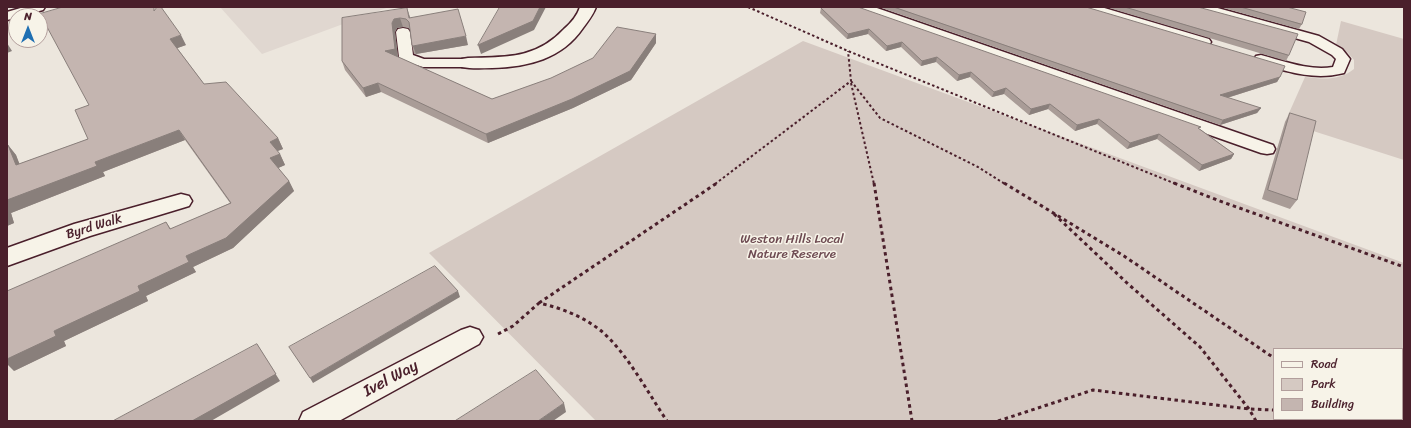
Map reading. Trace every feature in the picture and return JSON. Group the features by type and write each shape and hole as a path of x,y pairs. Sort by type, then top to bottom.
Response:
{"street":[{"path":"468,63 522,61 539,56 554,49 564,41 577,25 588,7"},
{"name":"Byrd Walk","path":"7,257 82,230 181,201"},
{"name":"Ivel Way","path":"313,421 470,337"}],"lane":[{"path":"7,16 38,7"},
{"path":"861,7 1267,149"},
{"path":"1087,7 1214,45"},
{"path":"1199,7 1314,39 1337,52 1343,59 1339,70 1330,73 1297,70 1252,56"},
{"path":"403,32 406,57 423,63 468,63"}],"path":[{"path":"748,7 848,52 1217,200 1404,267"},
{"path":"848,52 850,81 870,166 912,421"},
{"path":"850,81 880,118 978,166 1124,256 1273,357"},
{"path":"470,337 496,336 513,326 539,303 728,175 850,81"},
{"path":"1049,210 1127,283 1200,347 1256,421"},
{"path":"539,303 556,307 585,320 601,331 624,356 667,421"},
{"path":"998,421 1093,390 1248,409 1273,410"}],"shaded area":[{"path":"220,7 389,7 262,54"}],"green space":[{"path":"1341,21 1404,39 1404,160 1285,122 1305,77 1324,79 1331,78 1343,76 1354,69 1354,60 1348,53 1336,45"},
{"name":"Weston Hills Local Nature Reserve","path":"803,41 1404,263 1404,421 596,421 429,253"}],"building":[{"path":"63,7 154,7 154,11 157,7 161,7 181,35 170,39 204,84 226,82 278,138 270,142 280,154 270,158 289,181 226,238 186,256 189,262 138,286 140,291 54,331 56,336 7,359 7,291 166,222 170,229 231,203 179,130 95,162 97,166 7,200 8,145 16,165 88,139 75,110 89,105 48,29 48,12"},
{"path":"500,7 540,7 533,21 478,45"},
{"path":"858,7 1201,127 1198,128 1234,154 1202,165 1159,134 1130,143 1099,119 1077,125 1050,104 1031,109 1006,88 994,92 971,72 959,75 937,57 922,61 902,42 887,46 869,29 848,34 821,8"},
{"path":"894,7 1086,7 1285,66 1280,77 1220,95 1261,108 1223,120"},
{"path":"1125,7 1198,7 1298,34 1289,55"},
{"path":"1241,7 1287,7 1306,12 1302,24"},
{"path":"407,8 409,18 458,9 466,36 413,46 409,22 406,19 394,19 392,23 395,49 385,51 492,99 551,78 593,58 617,27 656,34 630,71 572,99 486,134 378,83 363,88 342,61 342,18"},
{"path":"1290,113 1316,121 1297,200 1268,190"},
{"path":"435,266 458,291 310,378 289,347"},
{"path":"257,344 276,374 192,421 113,421"},
{"path":"536,370 564,403 538,421 455,421"}]}
